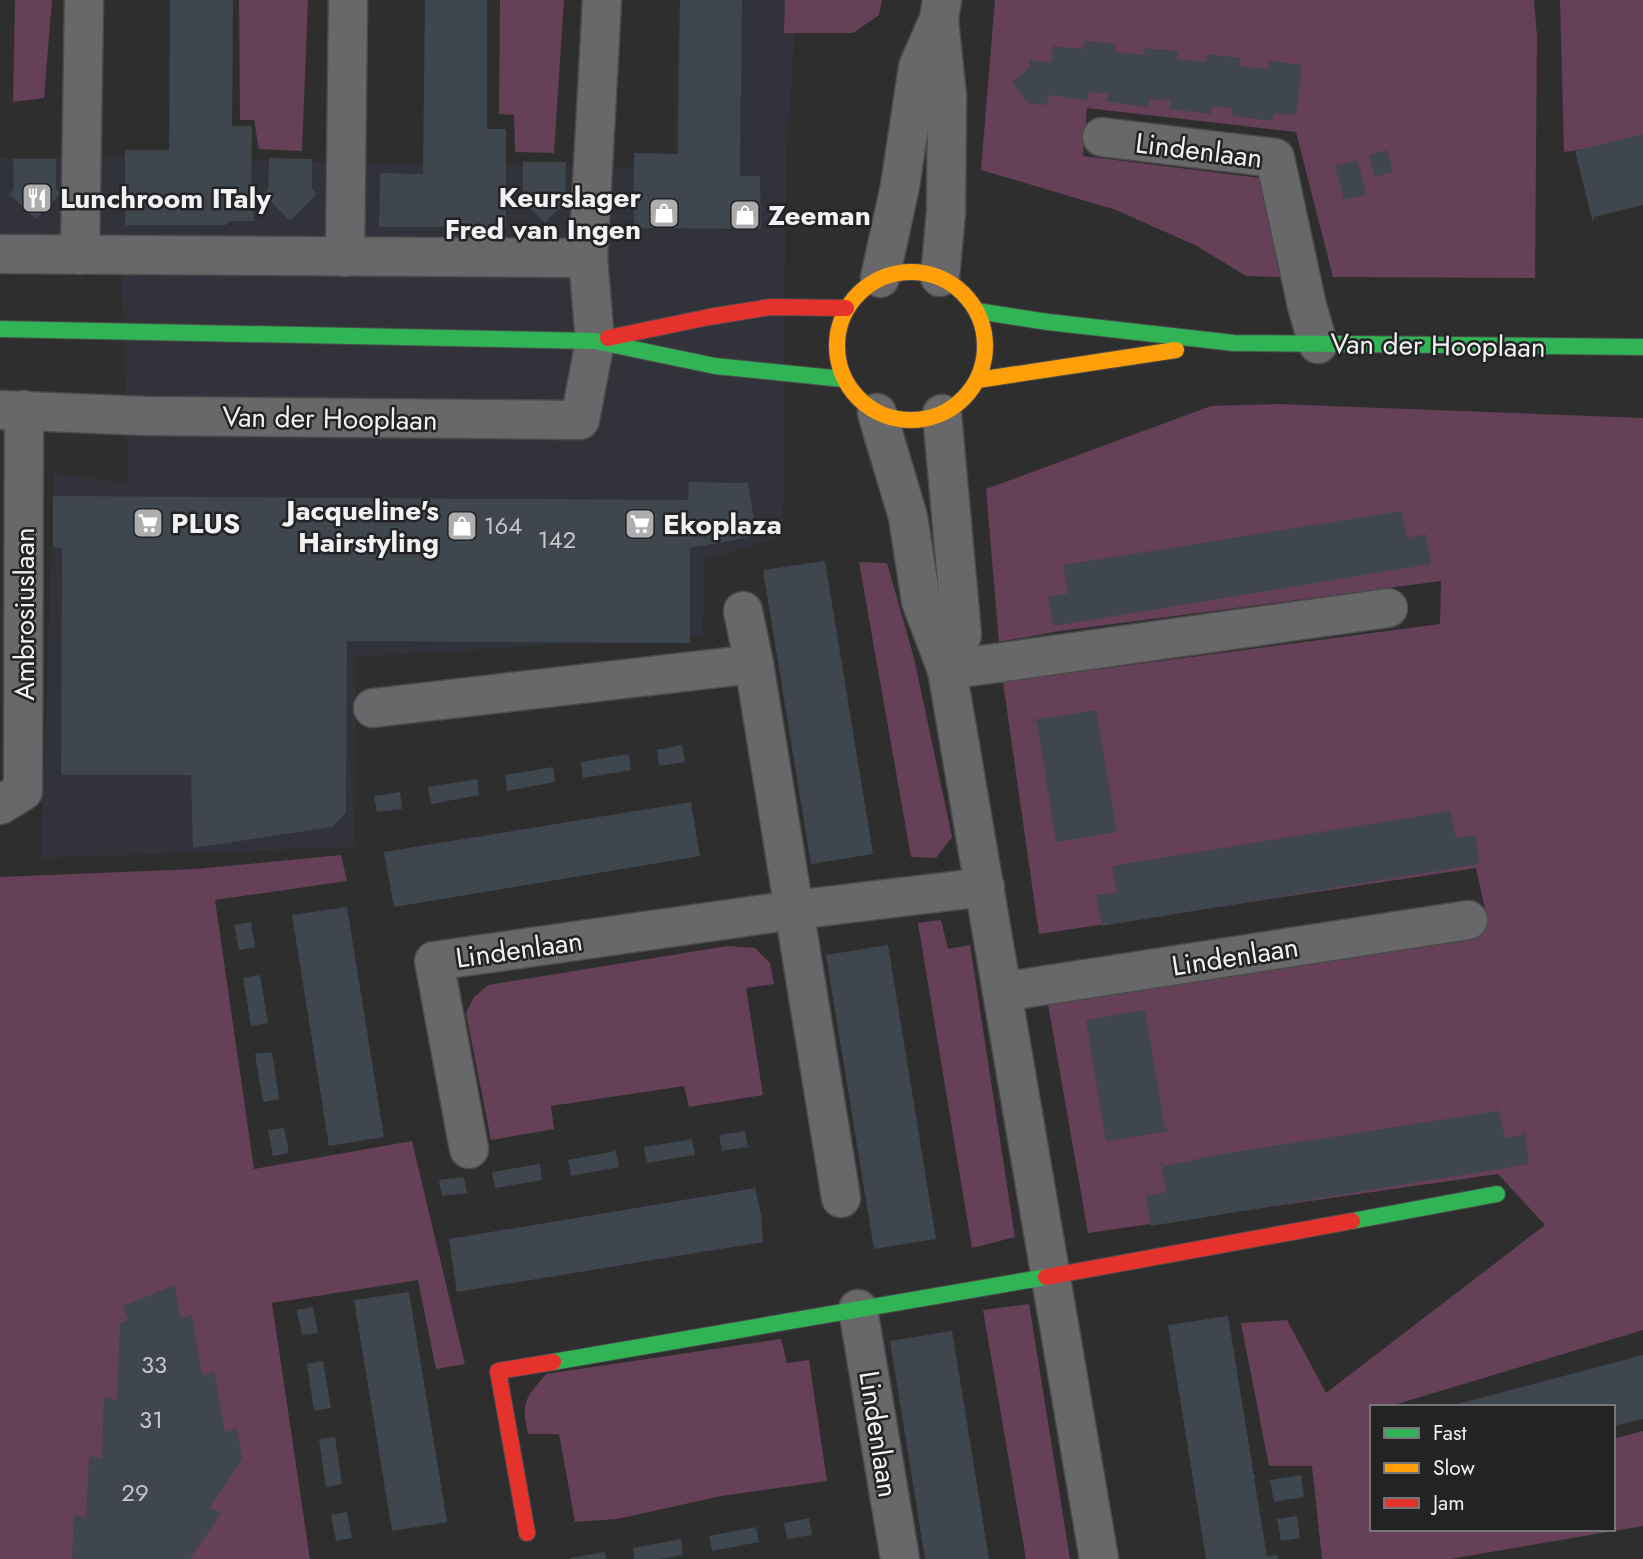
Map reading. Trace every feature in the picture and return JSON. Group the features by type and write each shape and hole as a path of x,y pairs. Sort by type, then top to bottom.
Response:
{"street":[{"path":"80,255 84,0"},
{"path":"345,257 348,0"},
{"name":"Van der Hooplaan","path":"12,410 146,416 580,420 595,341 588,258 602,0"},
{"path":"940,10 947,96 946,212 940,277"},
{"path":"880,278 900,186 918,67 940,10"},
{"name":"Lindenlaan","path":"1102,138 1275,158 1307,306 1318,344"},
{"path":"0,254 588,258"},
{"path":"911,271 940,277 962,291 977,311 985,334 985,357 978,380 963,400 942,414 920,421 898,420 877,413 857,399 843,379 836,356 837,331 846,308 860,290 880,278 911,271"},
{"path":"595,341 715,314 742,313 772,307 846,308"},
{"name":"Van der Hooplaan","path":"977,311 1048,322 1234,343 1643,347"},
{"path":"0,329 595,341 715,366 843,379"},
{"name":"Van der Hooplaan","path":"978,380 1234,343"},
{"name":"Ambrosiuslaan","path":"0,805 23,791 12,410"},
{"path":"877,413 908,517 921,601 947,670 1099,1559"},
{"path":"942,414 962,635 947,670"},
{"path":"947,670 1388,608"},
{"path":"743,611 754,664 841,1198"},
{"path":"373,708 754,664"},
{"name":"Lindenlaan","path":"468,1149 433,961 794,910 985,887"},
{"name":"Lindenlaan","path":"1002,992 1468,920"},
{"path":"527,1533 498,1371 1051,1277 1497,1194"},
{"name":"Lindenlaan","path":"858,1309 900,1559"}],"shaded area":[{"path":"15,0 52,0 44,98 13,102"},
{"path":"239,0 308,0 302,151 259,149 254,120 240,120"},
{"path":"500,0 564,0 554,153 515,152 514,115 499,114"},
{"path":"679,0 797,0 786,162 783,536 704,560 703,635 356,657 355,847 41,858 54,473 128,483 121,250 0,245 0,158 115,157 675,170"},
{"path":"785,0 882,0 879,15 853,33 784,33"},
{"path":"995,0 1534,0 1537,37 1535,278 1333,277 1296,132 1087,108 1083,156 1260,178 1280,277 1246,276 1197,246 1116,210 981,170"},
{"path":"1560,0 1643,0 1643,135 1608,145 1564,152"},
{"path":"1277,404 1643,418 1643,1330 1394,1405 1370,1405 1370,1531 1614,1531 1450,1559 1322,1559 1312,1466 1269,1466 1241,1323 1287,1320 1326,1393 1545,1225 1498,1174 1088,1233 1044,981 1485,909 1476,868 1039,934 1003,682 1440,624 1441,581 1060,631 999,642 986,489 1211,406"},
{"path":"859,562 887,563 914,658 952,837 936,858 911,857"},
{"path":"341,855 347,881 215,900 254,1169 412,1141 465,1364 436,1369 418,1280 272,1303 310,1559 0,1559 0,877 196,869"},
{"path":"941,920 948,949 970,945 1015,1237 972,1248 918,923"},
{"path":"728,946 755,948 770,963 774,984 746,988 763,1095 689,1107 684,1086 551,1106 554,1129 491,1140 466,1013 474,997 488,985"},
{"path":"1029,1304 1070,1559 1026,1559 983,1310"},
{"path":"781,1339 787,1363 809,1360 827,1481 721,1496 617,1519 575,1522 559,1434 528,1434 526,1401 546,1374"},
{"path":"1643,1431 1643,1526 1615,1531 1615,1438"}],"building":[{"path":"170,0 233,0 232,126 252,126 251,204 254,221 228,221 226,225 125,225 125,150 169,150"},
{"path":"425,0 487,0 487,129 506,129 506,227 379,227 380,173 423,174"},
{"path":"680,0 742,0 740,176 760,176 761,229 634,228 634,153 678,154"},
{"path":"1084,41 1116,44 1116,52 1144,55 1145,48 1178,51 1177,59 1206,62 1207,54 1240,58 1239,66 1268,69 1269,61 1302,65 1296,115 1274,113 1273,121 1232,116 1232,108 1212,106 1211,114 1170,109 1170,101 1150,99 1149,107 1107,102 1108,94 1088,92 1087,100 1048,95 1047,105 1027,103 1012,82 1029,68 1030,60 1051,63 1053,46 1083,49"},
{"path":"1643,134 1643,205 1594,217 1593,223 1575,151"},
{"path":"1387,150 1393,172 1374,177 1369,155"},
{"path":"269,158 312,159 312,189 317,194 290,221 264,194 268,189"},
{"path":"13,159 56,159 56,189 61,193 36,219 9,194 14,189"},
{"path":"1357,160 1367,194 1344,200 1335,166"},
{"path":"523,162 566,162 565,193 570,197 545,223 518,197 523,193"},
{"path":"689,482 748,483 757,536 690,548 690,643 347,641 346,813 332,827 193,848 191,775 61,775 62,548 53,547 53,496 688,500"},
{"path":"1402,511 1407,538 1426,534 1431,564 1053,626 1048,597 1068,593 1063,565"},
{"path":"825,561 873,854 811,864 763,570"},
{"path":"1096,710 1117,832 1056,842 1037,722 1032,720"},
{"path":"682,745 685,762 659,766 657,750"},
{"path":"629,754 631,770 583,778 581,762"},
{"path":"553,767 555,782 507,791 505,775"},
{"path":"477,779 479,795 431,804 428,787"},
{"path":"400,792 402,809 377,812 374,796"},
{"path":"691,802 700,856 394,907 384,852"},
{"path":"1449,805 1456,838 1475,835 1480,864 1102,926 1096,895 1117,893 1112,866 1449,811"},
{"path":"347,907 384,1137 329,1146 292,915"},
{"path":"251,922 255,947 239,950 234,925"},
{"path":"888,945 936,1239 874,1249 826,955"},
{"path":"260,975 268,1023 251,1026 243,978"},
{"path":"1145,1010 1165,1129 1171,1131 1106,1141 1086,1020"},
{"path":"272,1052 279,1099 263,1102 255,1054"},
{"path":"1498,1105 1505,1138 1522,1135 1524,1130 1529,1164 1151,1226 1146,1196 1166,1192 1160,1160 1164,1166 1222,1154 1498,1111"},
{"path":"284,1128 289,1153 273,1156 268,1130"},
{"path":"745,1131 748,1147 722,1151 719,1135"},
{"path":"692,1139 695,1155 647,1163 644,1147"},
{"path":"616,1151 619,1167 571,1176 568,1160"},
{"path":"540,1164 542,1180 495,1188 492,1172"},
{"path":"464,1177 467,1193 442,1196 439,1180"},
{"path":"755,1188 761,1214 763,1242 457,1292 449,1239"},
{"path":"175,1285 180,1319 192,1315 202,1376 214,1371 225,1433 237,1428 242,1459 210,1508 221,1513 190,1559 72,1559 74,1515 86,1518 89,1456 102,1459 104,1397 117,1400 120,1323 128,1320 123,1306"},
{"path":"409,1292 447,1522 392,1531 354,1300"},
{"path":"313,1307 318,1333 302,1335 297,1310"},
{"path":"1228,1316 1254,1476 1258,1476 1254,1478 1267,1556 1277,1555 1277,1559 1206,1559 1168,1325"},
{"path":"952,1331 989,1559 925,1559 890,1341"},
{"path":"1643,1355 1643,1419 1615,1426 1615,1405 1454,1405"},
{"path":"323,1361 331,1408 314,1411 307,1364"},
{"path":"335,1437 342,1484 326,1487 319,1439"},
{"path":"1301,1475 1304,1497 1274,1502 1270,1480"},
{"path":"347,1512 352,1538 336,1541 331,1515"},
{"path":"1297,1516 1300,1538 1281,1541 1277,1519"},
{"path":"809,1518 812,1535 787,1539 784,1523"},
{"path":"756,1527 759,1542 712,1551 709,1536"},
{"path":"681,1539 683,1555 660,1559 634,1559 633,1548"},
{"path":"605,1552 606,1559 570,1559 570,1558"}],"traffic: fast":[{"path":"977,311 1048,322 1234,343 1643,347"},
{"path":"0,329 595,341 715,366 843,379"},
{"path":"1352,1221 1497,1194"},
{"path":"553,1362 1046,1277"}],"traffic: slow":[{"path":"911,272 939,277 964,293 980,318 985,346 980,374 964,399 939,415 911,420 883,415 858,399 842,374 837,346 842,318 858,293 883,277 911,272"},
{"path":"978,380 1176,350"}],"traffic: jam":[{"path":"608,338 771,307 846,308"},
{"path":"1046,1277 1352,1221"},
{"path":"527,1533 498,1371 553,1362"}],"place":[{"name":"Lunchroom ITaly","path":"37,198"},
{"name":"Keurslager Fred van Ingen","path":"664,213"},
{"name":"Zeeman","path":"745,215"},
{"name":"PLUS","path":"148,523"},
{"name":"Ekoplaza","path":"640,524"},
{"name":"Jacqueline's Hairstyling","path":"462,526"}]}
